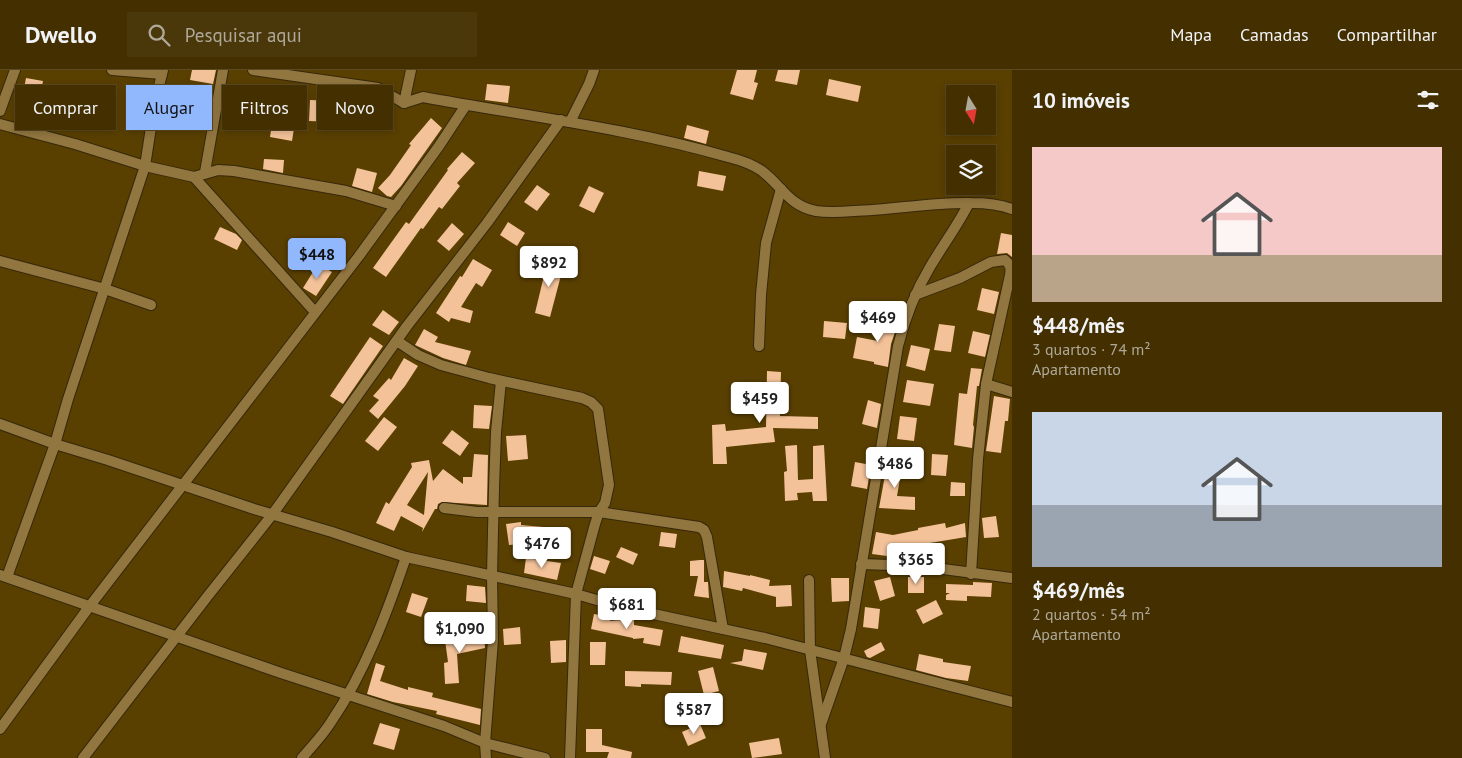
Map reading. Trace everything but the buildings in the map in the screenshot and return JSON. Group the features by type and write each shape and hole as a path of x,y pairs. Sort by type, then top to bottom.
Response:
{"street":[{"path":"0,111 15,70 26,70"},
{"path":"112,70 163,72 155,102 145,166 55,444 4,576 89,607 444,726 485,743 545,758"},
{"path":"205,172 223,70"},
{"path":"253,70 378,88 404,103 423,97 565,121 728,157 761,170 792,201 817,211 880,210 941,203 998,205 1012,209"},
{"path":"404,103 411,70"},
{"path":"82,758 272,515 407,326 565,121 589,84 594,70"},
{"path":"0,729 89,607 396,206 466,105"},
{"path":"0,124 145,166 194,177 315,312"},
{"path":"194,177 205,172 218,170 234,171 319,186 365,196 396,206"},
{"path":"759,346 766,243 781,189"},
{"path":"821,724 844,658 898,346 915,295 969,203"},
{"path":"915,295 960,278 980,267 999,260 1005,260 1009,263 1011,269 986,384 978,459 971,574"},
{"path":"0,261 105,289 151,305"},
{"path":"397,341 418,355 441,365 501,381 582,398 591,402 598,409 609,484 605,502 599,512 576,594 570,758"},
{"path":"486,758 485,743 493,640 492,575 496,432 501,381"},
{"path":"986,384 1012,392"},
{"path":"0,424 55,444 406,557 576,594 621,607 844,658 1012,702"},
{"path":"444,508 494,512 599,512 691,526 704,530 722,629"},
{"path":"302,758 330,724 348,695 392,597 406,557"},
{"path":"861,564 920,566 1012,578"},
{"path":"809,580 810,650 825,758"}]}
